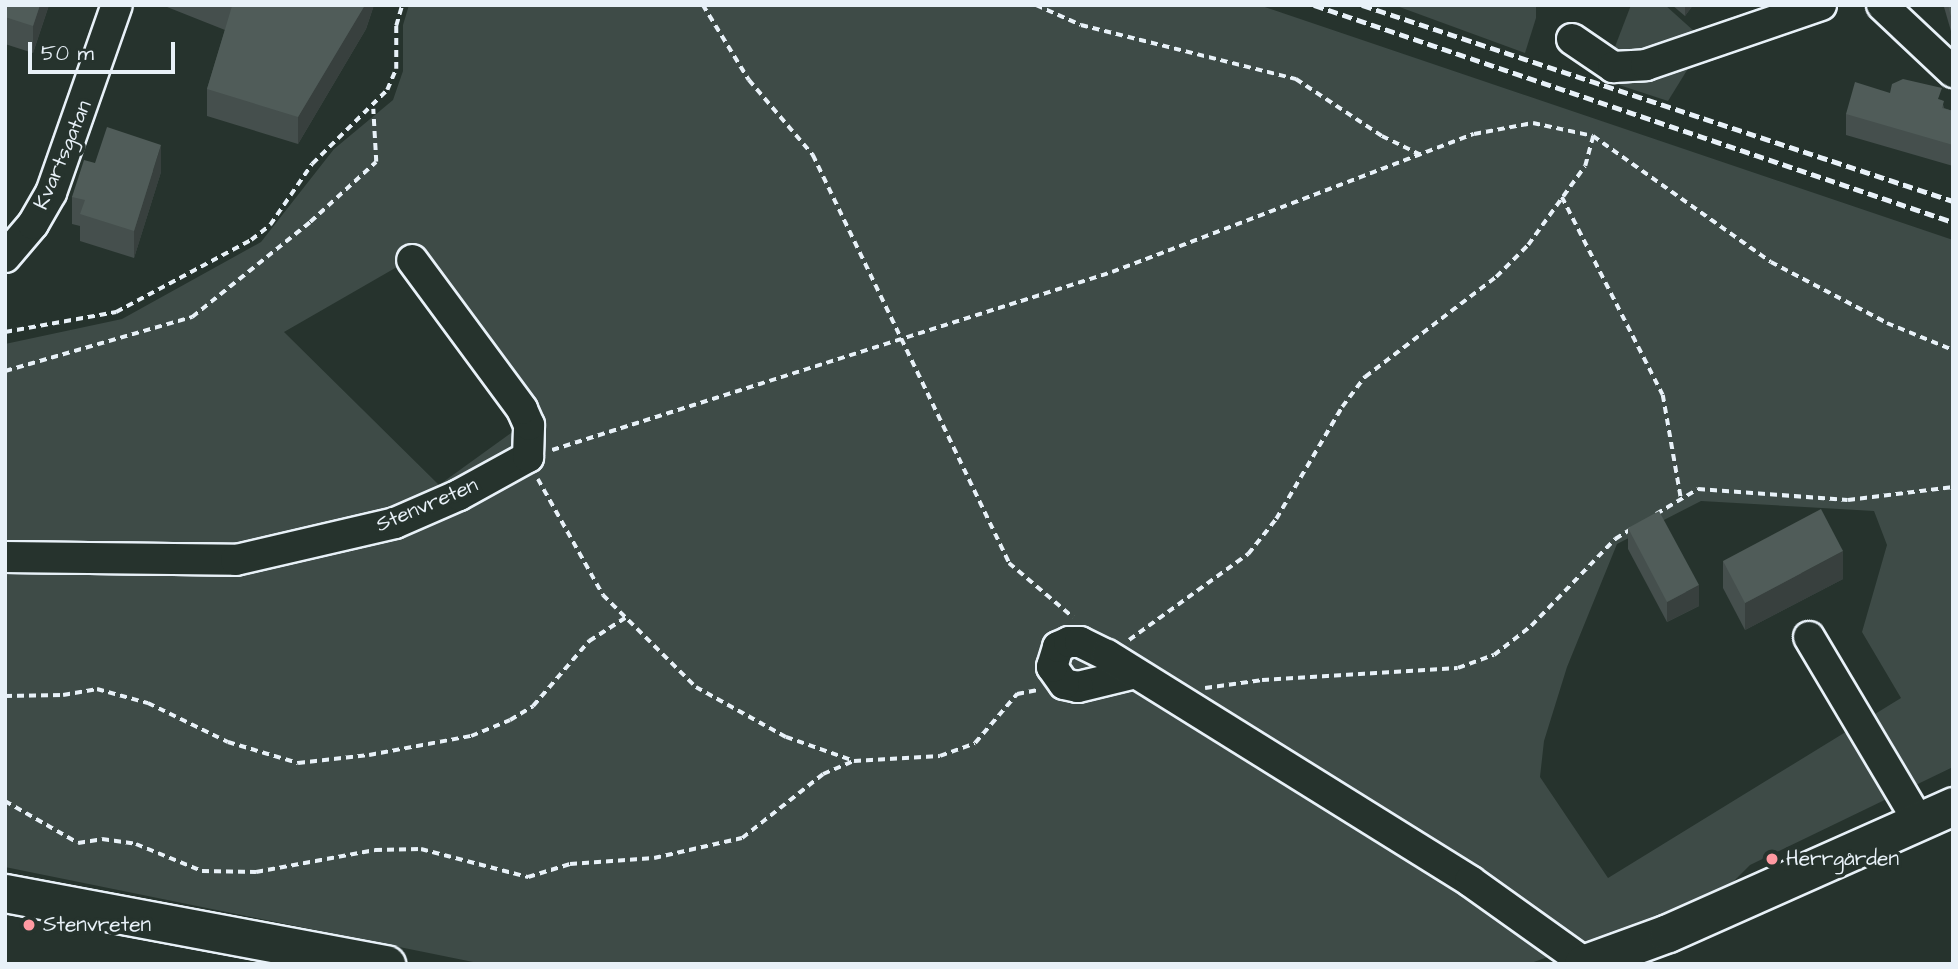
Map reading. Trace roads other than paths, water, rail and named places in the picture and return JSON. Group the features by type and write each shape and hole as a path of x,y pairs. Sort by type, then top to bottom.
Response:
{"main road":[{"path":"1584,963 1668,933 1936,818 1953,806"},
{"path":"5,893 386,964"}],"street":[{"name":"Kvartsgatan","path":"5,257 33,224 67,156 117,5"},
{"path":"1572,39 1613,67 1646,65 1821,5"},
{"path":"1882,5 1953,72"},
{"name":"Stenvreten","path":"5,556 236,560 395,523 459,495 528,457 529,425 522,409 412,260"},
{"path":"1809,637 1936,818"},
{"path":"1132,674 1078,687 1064,684 1052,667 1058,647 1080,642 1107,655 1164,694 1471,881 1584,963"}],"railway":[{"path":"1314,5 1953,222"},
{"path":"1362,5 1953,201"}],"place":[{"name":"Herrgården","path":"1772,859"},
{"name":"Stenvreten","path":"29,925"}]}
